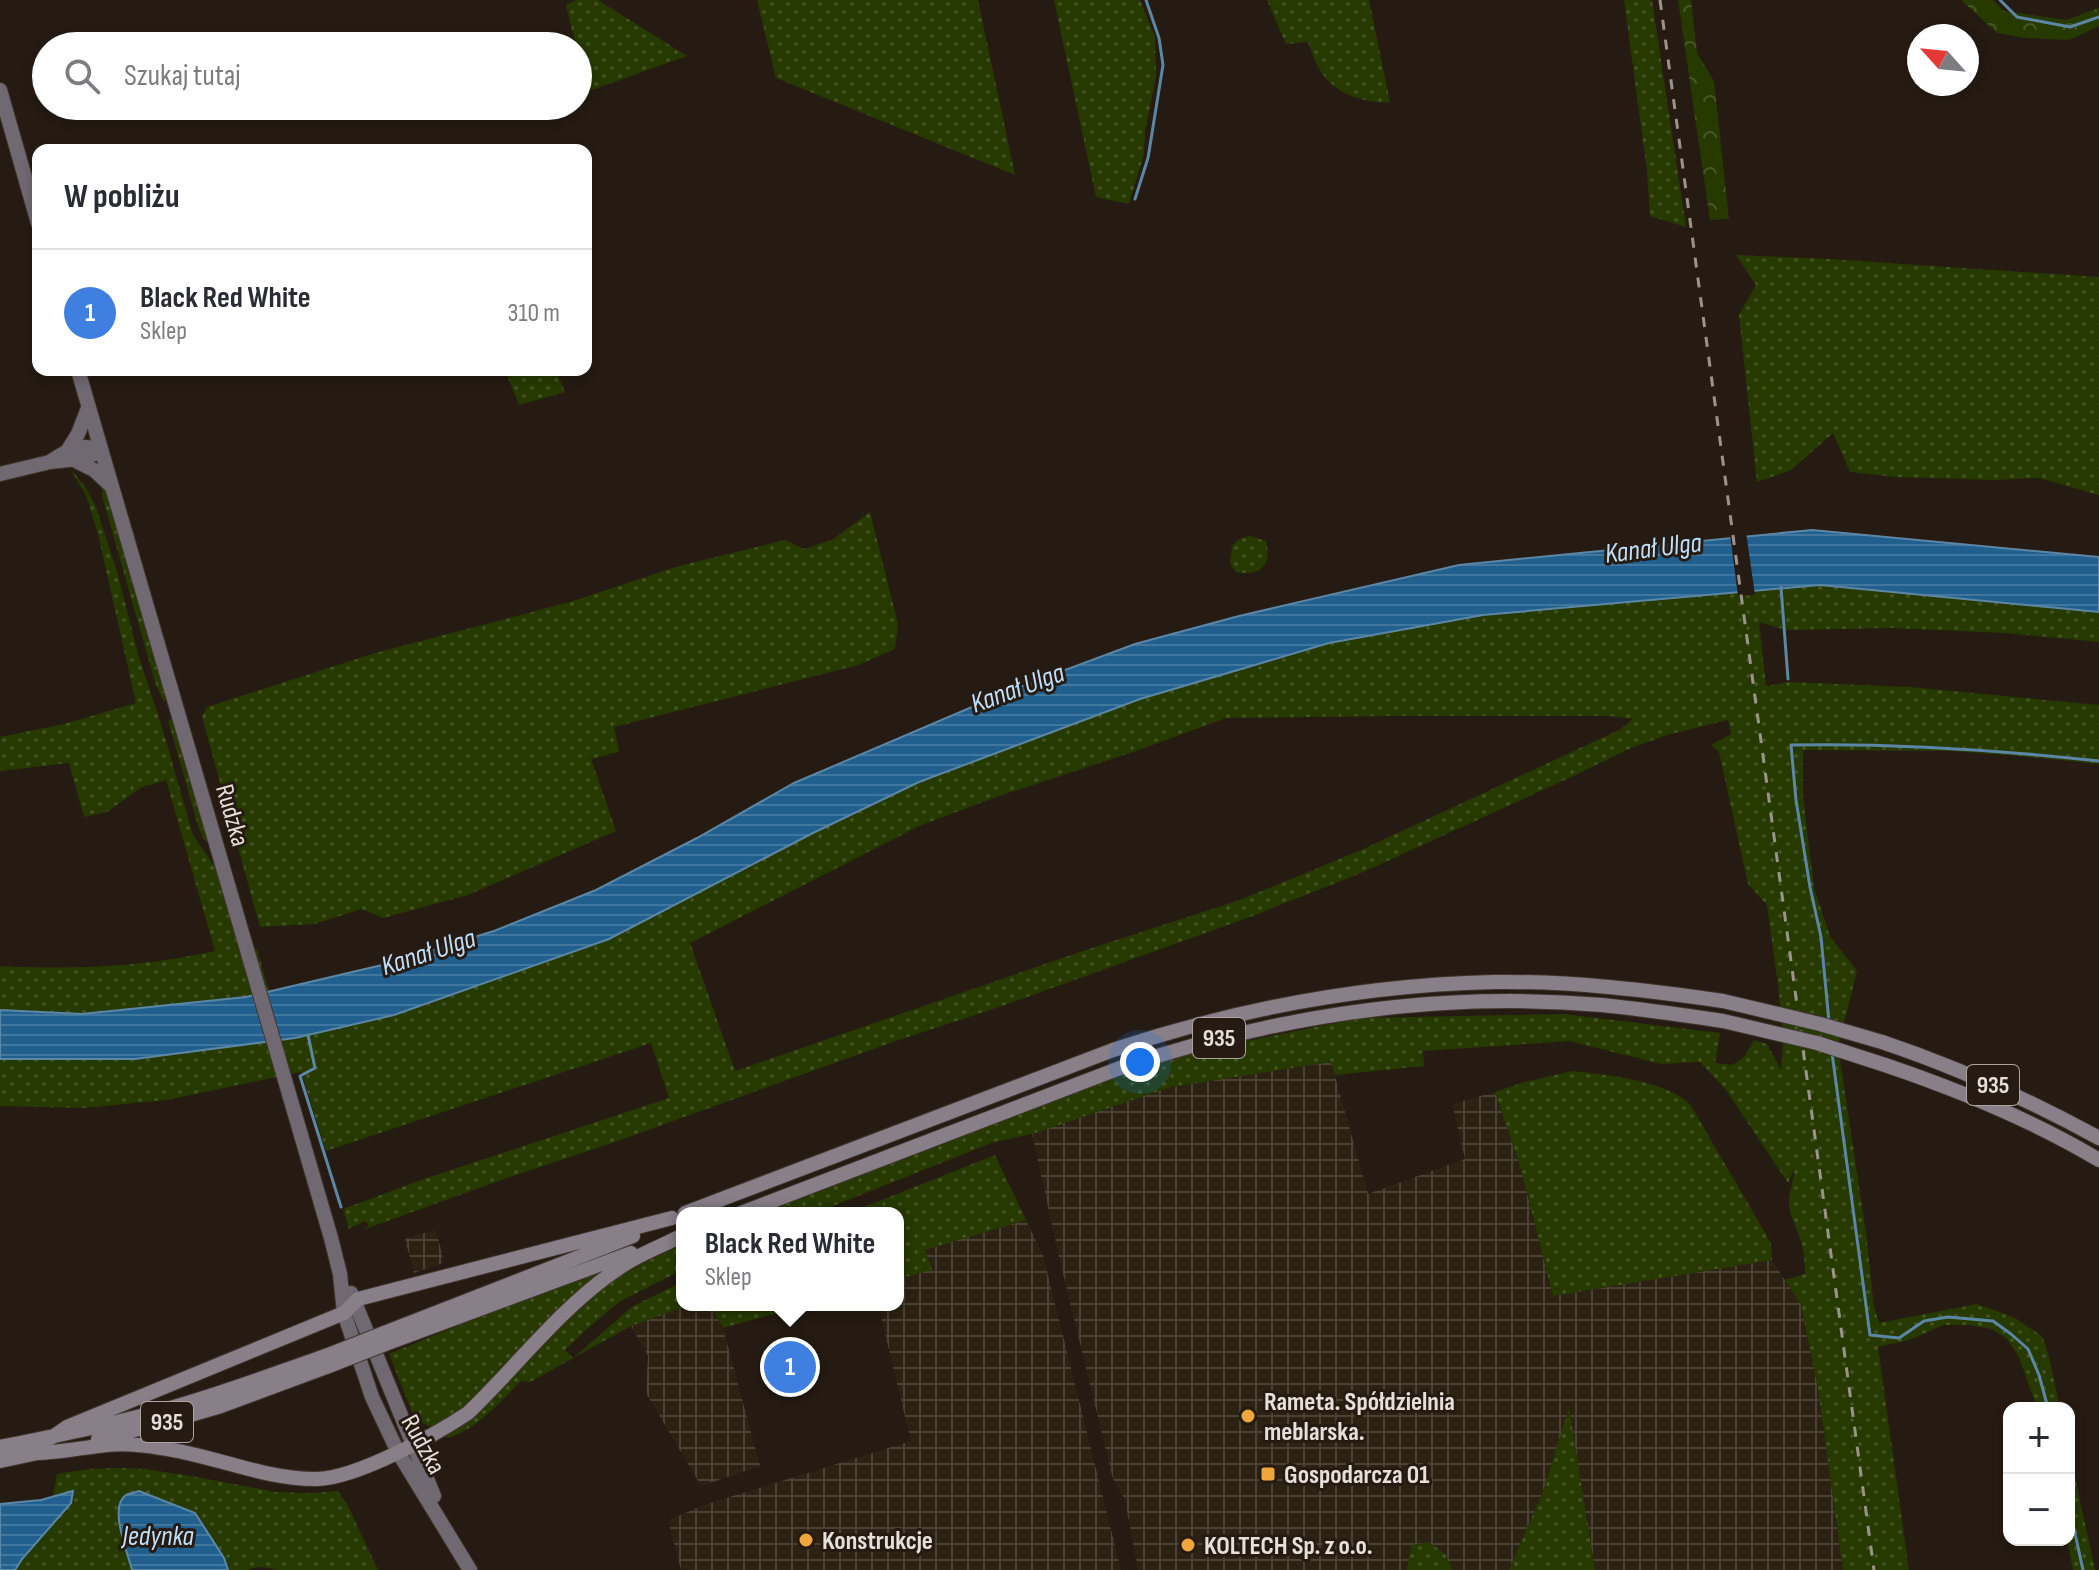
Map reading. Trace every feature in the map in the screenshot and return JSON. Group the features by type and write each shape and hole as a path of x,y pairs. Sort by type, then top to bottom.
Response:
{"main road":[{"path":"0,90 32,202"},
{"name":"Rudzka","path":"80,376 327,1226 340,1274 344,1313 372,1397 405,1448 470,1570"},
{"path":"72,456 88,407"},
{"path":"0,474 72,456 83,446 101,450"},
{"path":"72,456 111,486"},
{"name":"935","path":"701,1207 1169,1031 1331,996 1496,982 1650,991 1723,1001 1820,1024 1946,1065 2055,1114 2099,1138"},
{"name":"935","path":"757,1207 1120,1068 1176,1050 1330,1015 1388,1008 1496,1002 1600,1005 1723,1021 1817,1043 1937,1083 1991,1105 2099,1160"},
{"path":"51,1438 67,1427 344,1313 356,1300 676,1216"},
{"name":"935","path":"386,1338 676,1217"},
{"path":"39,1453 109,1444 132,1445 188,1453 267,1472 319,1479 341,1475 405,1448 468,1413 555,1321 590,1289 621,1266 676,1238"},
{"name":"935","path":"0,1461 221,1406 386,1338 676,1238"},
{"name":"Rudzka","path":"340,1274 356,1300 405,1448"},
{"name":"935","path":"0,1447 51,1438 164,1410 328,1360"}],"shaded area":[{"path":"1331,1062 1368,1194 1465,1159 1452,1104 1495,1092 1521,1169 1553,1296 1772,1260 1801,1305 1818,1388 1843,1570 1595,1570 1569,1410 1544,1489 1509,1570 1138,1570 1125,1500 1113,1479 1032,1134 1094,1110 1171,1087"},
{"path":"1026,1220 1043,1255 1121,1570 681,1570 668,1520 707,1504 911,1441 879,1311 904,1311 904,1272 924,1250"},
{"path":"436,1229 444,1263 414,1273 405,1239"},
{"path":"676,1310 713,1311 723,1328 760,1466 701,1486 646,1393 648,1356 631,1326"}],"green space":[{"path":"576,0 598,0 687,56 592,90 592,32 573,32 566,5"},
{"path":"757,0 978,0 1015,175 776,78"},
{"path":"1054,0 1140,0 1155,37 1156,76 1144,154 1129,204 1096,197"},
{"path":"1267,0 1369,0 1390,102 1361,99 1334,86 1319,69 1308,42 1286,44"},
{"path":"1624,0 1652,0 1686,227 1650,216"},
{"path":"1678,0 1691,0 1697,53 1714,81 1729,219 1710,220"},
{"path":"1961,0 1993,0 2004,11 2066,20 2099,8 2099,26 2069,40 1997,33"},
{"path":"1736,255 2099,277 2099,495 2039,478 1896,477 1850,472 1833,433 1791,470 1757,482 1739,315 1756,285"},
{"path":"507,376 558,376 565,392 519,405"},
{"path":"69,467 96,507 193,835 217,870 241,950 257,949 269,992 82,1014 0,1010 0,966 108,966 162,961 215,951 166,780 140,788 107,812 84,817 69,763 0,771 0,737 64,724 136,703 98,534 86,495"},
{"path":"102,481 108,490 167,698 164,702 156,685 102,496"},
{"path":"870,512 898,624 895,649 858,665 614,727 619,752 591,759 616,831 468,895 383,918 362,909 314,924 260,927 202,717 207,707 375,653 570,602 679,566 785,540 804,549 832,540"},
{"path":"1250,536 1266,541 1266,563 1252,573 1236,572 1230,563 1232,546 1239,539"},
{"path":"1820,585 2099,612 2099,642 2005,633 1892,628 1786,630 1759,622 1766,686 1790,682 1909,687 2099,705 2099,764 1951,751 1803,750 1803,797 1814,888 1830,936 1857,971 1838,1047 1874,1307 1879,1323 1977,1304 2013,1317 2042,1336 2059,1402 2035,1402 2019,1357 2007,1339 1992,1329 1943,1325 1912,1339 1878,1347 1909,1570 1843,1570 1818,1388 1801,1305 1785,1280 1805,1274 1802,1245 1789,1207 1794,1169 1788,1183 1726,1090 1700,1062 1661,1064 1569,1041 1423,1051 1424,1066 1335,1075 1331,1062 1171,1087 1032,1134 994,1142 830,1207 773,1207 1168,1057 1360,1018 1564,1014 1720,1033 1715,1063 1732,1065 1744,1057 1754,1040 1767,1044 1781,1070 1783,1046 1779,993 1767,905 1748,884 1719,752 1711,745 1731,734 1728,720 1667,735 1631,748 1361,873 1250,917 365,1229 369,1225 365,1221 349,1229 343,1209 669,1098 651,1043 326,1151 301,1072 166,1100 84,1108 0,1106 0,1059 135,1059 295,1038 813,833 919,782 1140,699 1329,643 1483,615","holes":["1609,716 1633,719 1619,730 1359,851 1240,900 735,1071 690,943 919,826 1226,718"]},
{"path":"175,718 209,836 208,843 199,829 168,720"},
{"path":"1573,1071 1651,1084 1690,1104 1771,1243 1772,1260 1553,1296 1521,1169 1495,1092"},
{"path":"995,1155 1026,1220 925,1250 932,1270 904,1277 904,1207 864,1207"},
{"path":"676,1247 676,1273 619,1302 565,1350 573,1358 633,1306 676,1285 676,1310 631,1326 530,1382 521,1381 478,1422 457,1434 445,1436 496,1393 566,1316 602,1284"},
{"path":"617,1263 571,1297 467,1406 432,1427 415,1420 389,1354"},
{"path":"713,1311 785,1311 723,1328"},
{"path":"1569,1408 1595,1570 1509,1570 1544,1489"},
{"path":"119,1468 145,1469 276,1492 338,1491 378,1570 276,1570 255,1567 228,1570 224,1558 118,1517 132,1570 15,1570 69,1493 53,1496 57,1474"},
{"path":"2075,1477 2095,1570 2073,1570 2068,1546 2075,1546"},
{"path":"1429,1542 1446,1555 1452,1570 1407,1570 1411,1545"}],"water":[{"name":"Kanał Ulga","path":"1812,530 2099,557 2099,612 1820,585 1483,615 1329,643 1140,699 919,782 609,939 394,1015 295,1038 135,1059 0,1059 0,1010 82,1014 246,997 382,965 494,931 596,890 794,783 1014,689 1135,644 1239,616 1459,565"},
{"path":"73,1491 71,1503 15,1570 0,1570 0,1504 41,1500"},
{"name":"Jedynka","path":"139,1491 195,1513 224,1558 228,1570 132,1570 121,1531 119,1509 126,1495"}],"pier":[{"path":"1746,532 1755,595 1738,596 1730,534"}],"waterway":[{"path":"1135,199 1148,158 1163,65 1159,38 1146,0"},
{"path":"2000,0 2017,17 2070,27 2099,17"},
{"path":"1781,587 1788,679"},
{"path":"1829,1022 1821,937 1796,800 1791,745 1945,748 2099,761"},
{"path":"308,1035 315,1068 300,1076 341,1207"},
{"path":"1832,1053 1870,1335 1899,1338 1924,1321 1948,1317 1993,1321 2028,1349 2046,1402"},
{"path":"2075,1533 2083,1570"}],"railway":[{"path":"1660,0 1874,1570"}],"place":[{"name":"Black Red White","path":"790,1367"},
{"name":"Rameta. Spółdzielnia meblarska.","path":"1248,1416"},
{"name":"Gospodarcza 01","path":"1268,1474"},
{"name":"Konstrukcje","path":"806,1540"},
{"name":"KOLTECH Sp. z o.o.","path":"1188,1545"}]}
